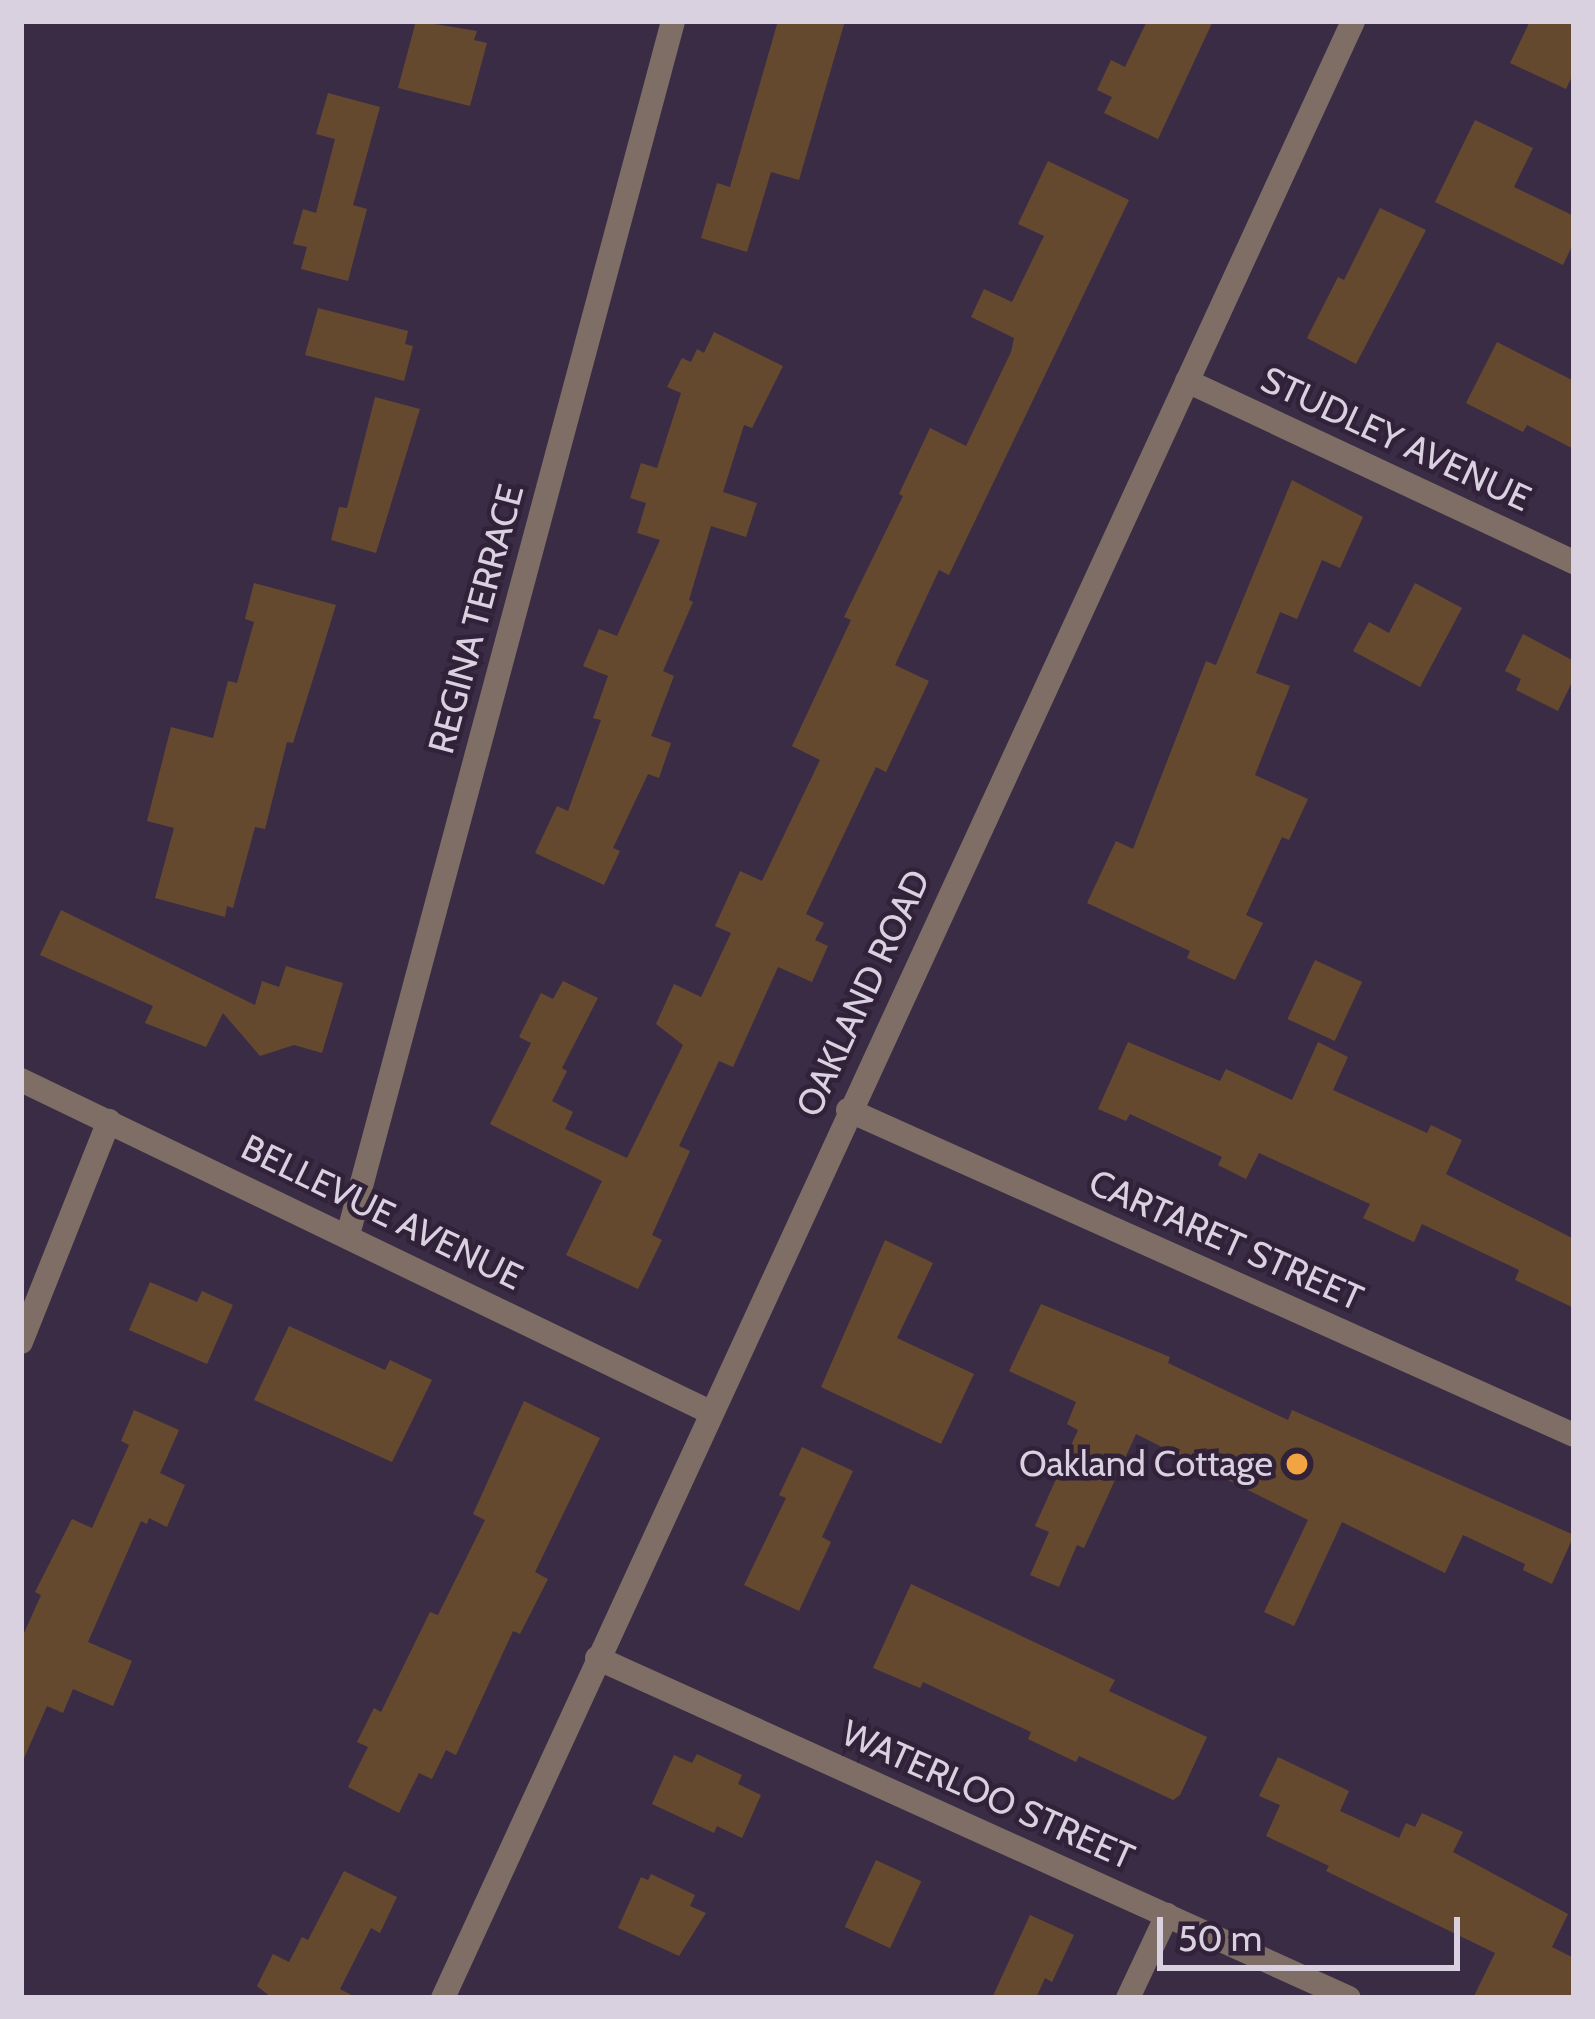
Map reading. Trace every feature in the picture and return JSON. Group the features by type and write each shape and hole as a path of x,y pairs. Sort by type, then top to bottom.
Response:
{"street":[{"name":"REGINA TERRACE","path":"348,1235 673,21"},
{"name":"OAKLAND ROAD","path":"443,1998 848,1110 1354,21"},
{"name":"STUDLEY AVENUE","path":"1187,381 1574,562"},
{"name":"BELLEVUE AVENUE","path":"21,1080 710,1412"},
{"name":"CARTARET STREET","path":"848,1110 1574,1435"},
{"path":"21,1342 109,1121"},
{"name":"WATERLOO STREET","path":"597,1658 1348,1998"},
{"path":"1128,1998 1167,1915"}],"building":[{"path":"416,21 477,31 474,40 487,43 470,106 398,88"},
{"path":"778,21 845,21 799,180 771,172 747,252 701,238 717,183 730,187"},
{"path":"1147,21 1213,21 1158,139 1104,113 1112,97 1097,90 1111,60 1125,67"},
{"path":"1530,21 1574,21 1574,72 1566,89 1510,63"},
{"path":"328,93 380,107 353,205 367,209 348,281 301,269 307,247 293,244 303,209 316,213 335,139 316,134"},
{"path":"1475,120 1533,148 1514,187 1574,216 1574,242 1563,265 1435,202"},
{"path":"1048,161 1129,200 949,575 939,570 895,665 929,681 886,772 876,767 806,914 824,923 815,940 828,946 812,982 778,967 733,1067 719,1061 679,1146 690,1151 652,1235 662,1240 638,1289 566,1255 602,1181 490,1124 531,1043 519,1037 541,993 553,999 563,981 598,998 562,1068 567,1071 552,1101 573,1112 565,1129 627,1158 683,1045 656,1024 674,984 701,997 731,933 715,926 740,871 762,881 820,760 792,746 851,620 844,617 930,428 966,446 1011,352 1014,338 971,317 984,289 1012,302 1044,236 1018,224"},
{"path":"1380,208 1426,230 1356,364 1307,338 1338,277 1344,280"},
{"path":"318,308 408,331 405,344 413,346 404,381 305,355"},
{"path":"714,332 783,366 752,428 744,425 723,492 757,503 746,537 711,526 689,600 693,602 663,671 674,676 651,736 671,743 659,778 648,774 613,848 620,851 604,885 535,853 557,806 568,811 601,720 593,718 608,676 583,666 599,629 617,636 660,540 637,533 646,503 630,498 641,463 657,468 681,393 667,387 682,358 691,362 697,349 704,353"},
{"path":"1497,342 1574,381 1574,449 1527,425 1523,432 1466,403"},
{"path":"375,397 420,409 376,553 331,540 339,507 347,508"},
{"path":"1292,480 1363,517 1340,568 1322,560 1297,619 1280,612 1256,673 1290,686 1255,775 1308,799 1289,840 1282,837 1246,915 1263,923 1235,980 1187,958 1190,951 1087,903 1116,841 1133,849 1206,661 1216,665"},
{"path":"254,583 336,605 293,743 287,742 265,829 255,827 233,908 227,906 225,917 155,898 174,828 147,821 171,727 213,738 228,681 237,683 254,622 245,619"},
{"path":"1415,583 1462,608 1420,687 1353,651 1369,622 1389,633"},
{"path":"1523,634 1574,661 1574,678 1558,711 1516,690 1521,679 1505,671"},
{"path":"61,910 255,1005 262,981 279,987 286,966 343,983 322,1053 294,1045 260,1056 223,1013 206,1047 145,1023 153,1006 40,955"},
{"path":"1315,960 1362,982 1335,1041 1288,1019"},
{"path":"1128,1042 1220,1081 1226,1069 1292,1100 1318,1042 1348,1057 1333,1090 1427,1133 1431,1125 1462,1140 1446,1174 1574,1239 1574,1308 1515,1280 1519,1270 1422,1224 1414,1242 1363,1218 1370,1204 1259,1153 1246,1179 1218,1165 1222,1157 1130,1114 1126,1121 1098,1109"},
{"path":"885,1240 933,1263 897,1338 974,1374 941,1444 821,1387"},
{"path":"150,1282 197,1302 202,1291 233,1305 207,1364 129,1330"},
{"path":"1041,1304 1170,1357 1168,1363 1288,1420 1292,1410 1574,1535 1552,1584 1523,1570 1525,1564 1463,1535 1445,1573 1342,1522 1294,1626 1264,1612 1308,1520 1136,1434 1084,1548 1077,1545 1059,1587 1030,1575 1049,1532 1035,1526 1078,1430 1067,1424 1076,1402 1009,1371"},
{"path":"289,1326 385,1370 390,1360 432,1380 392,1462 254,1400"},
{"path":"524,1401 600,1438 535,1572 548,1579 520,1634 513,1631 456,1755 446,1750 432,1779 419,1773 399,1813 348,1787 368,1747 357,1742 374,1708 381,1712 430,1612 438,1615 485,1520 473,1514"},
{"path":"134,1410 179,1430 160,1473 185,1485 167,1527 149,1518 147,1524 141,1521 88,1642 132,1661 113,1706 73,1689 63,1713 47,1706 21,1765 21,1640 41,1595 35,1592 72,1519 92,1528 129,1445 121,1441"},
{"path":"802,1447 853,1471 822,1537 831,1542 799,1611 744,1585 786,1498 779,1495"},
{"path":"911,1584 1115,1680 1109,1691 1207,1737 1180,1795 1173,1800 1079,1756 1076,1762 1028,1739 1031,1732 923,1682 920,1688 873,1668"},
{"path":"697,1754 742,1775 738,1784 761,1795 742,1838 717,1826 714,1833 652,1804 674,1755 692,1763"},
{"path":"1278,1757 1349,1791 1340,1811 1399,1838 1406,1823 1415,1827 1422,1813 1463,1832 1453,1852 1568,1914 1552,1947 1574,1958 1574,1998 1473,1998 1495,1953 1326,1871 1329,1866 1266,1836 1280,1805 1259,1796"},
{"path":"876,1860 921,1881 890,1948 845,1927"},
{"path":"344,1871 397,1897 380,1933 371,1928 340,1989 357,1998 272,1998 257,1986 273,1954 289,1962 302,1937 308,1940"},
{"path":"651,1874 695,1895 690,1906 706,1913 679,1956 618,1928 641,1877 648,1880"},
{"path":"1030,1915 1074,1935 1052,1982 1045,1978 1036,1998 992,1998"}],"place":[{"name":"Oakland Cottage","path":"1297,1464"}]}
